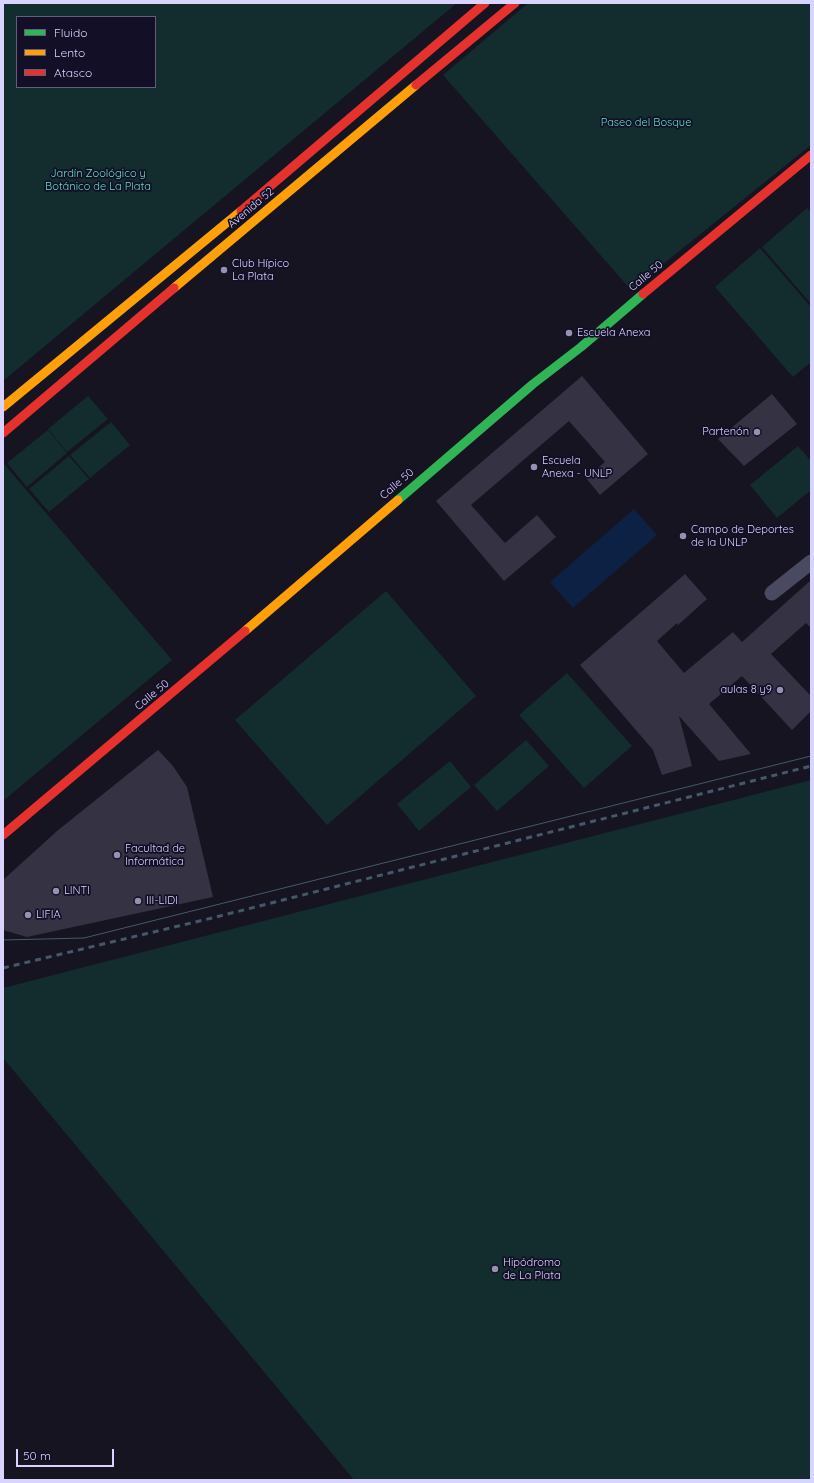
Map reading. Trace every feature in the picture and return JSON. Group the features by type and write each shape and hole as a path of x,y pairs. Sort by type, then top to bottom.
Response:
{"main road":[{"name":"Avenida 52","path":"3,408 274,184 485,3"},
{"name":"Avenida 52","path":"3,433 277,201 515,3"},
{"name":"Calle 50","path":"3,835 178,688 533,384 580,347 811,155"}],"street":[{"path":"772,593 811,562"}],"green space":[{"name":"Jardín Zoológico y Botánico de La Plata","path":"3,3 457,3 3,381"},
{"name":"Paseo del Bosque","path":"528,3 811,3 811,145 631,290 443,75"},
{"path":"807,208 811,212 811,304 762,247"},
{"path":"760,248 811,307 811,362 793,377 715,287"},
{"path":"88,396 108,419 67,452 48,429"},
{"path":"111,422 130,445 90,478 70,455"},
{"path":"48,430 67,453 27,487 7,463"},
{"path":"798,446 811,461 811,490 777,518 750,485"},
{"path":"69,456 89,479 49,512 29,489"},
{"path":"4,464 172,660 3,801 3,465"},
{"path":"386,591 476,696 327,825 235,720"},
{"path":"567,673 632,746 584,788 519,715"},
{"path":"526,740 549,766 497,811 474,785"},
{"path":"450,761 471,787 419,831 397,804"},
{"name":"Hipódromo de La Plata","path":"811,780 811,1480 354,1480 3,1058 3,988"}],"water":[{"path":"634,509 657,535 573,608 550,582"}],"building":[{"path":"582,376 648,454 600,495 586,478 605,462 569,421 471,505 505,543 537,515 556,537 504,581 436,501"},
{"name":"Partenón","path":"772,394 797,424 744,466 718,439"},
{"path":"685,574 707,599 678,625 677,623 657,641 684,673 733,632 742,642 811,580 811,628 806,623 771,654 811,696 811,711 792,730 742,676 709,704 751,754 719,761 679,716 692,766 662,775 653,750 580,665"},
{"name":"Facultad de Informática","path":"158,750 173,766 187,787 213,897 27,937 3,930 3,880 57,831"}],"tram line":[{"path":"3,940 84,938 811,756"}],"railway":[{"path":"3,968 212,918 811,766"}],"traffic: fast":[{"path":"398,500 533,384 581,347 643,294"}],"traffic: slow":[{"path":"174,288 416,85"},
{"path":"3,407 241,211"},
{"path":"245,631 398,500"}],"traffic: jam":[{"path":"241,211 485,3"},
{"path":"416,85 515,3"},
{"path":"643,294 811,155"},
{"path":"3,433 174,288"},
{"path":"3,835 245,631"}],"place":[{"name":"Club Hípico La Plata","path":"224,270"},
{"name":"Escuela Anexa","path":"569,333"},
{"name":"Partenón","path":"757,432"},
{"name":"Escuela Anexa - UNLP","path":"534,467"},
{"name":"Campo de Deportes de la UNLP","path":"683,536"},
{"name":"aulas 8 y9","path":"780,690"},
{"name":"Facultad de Informática","path":"117,855"},
{"name":"LINTI","path":"56,891"},
{"name":"III-LIDI","path":"138,901"},
{"name":"LIFIA","path":"28,915"},
{"name":"Hipódromo de La Plata","path":"495,1269"}]}
